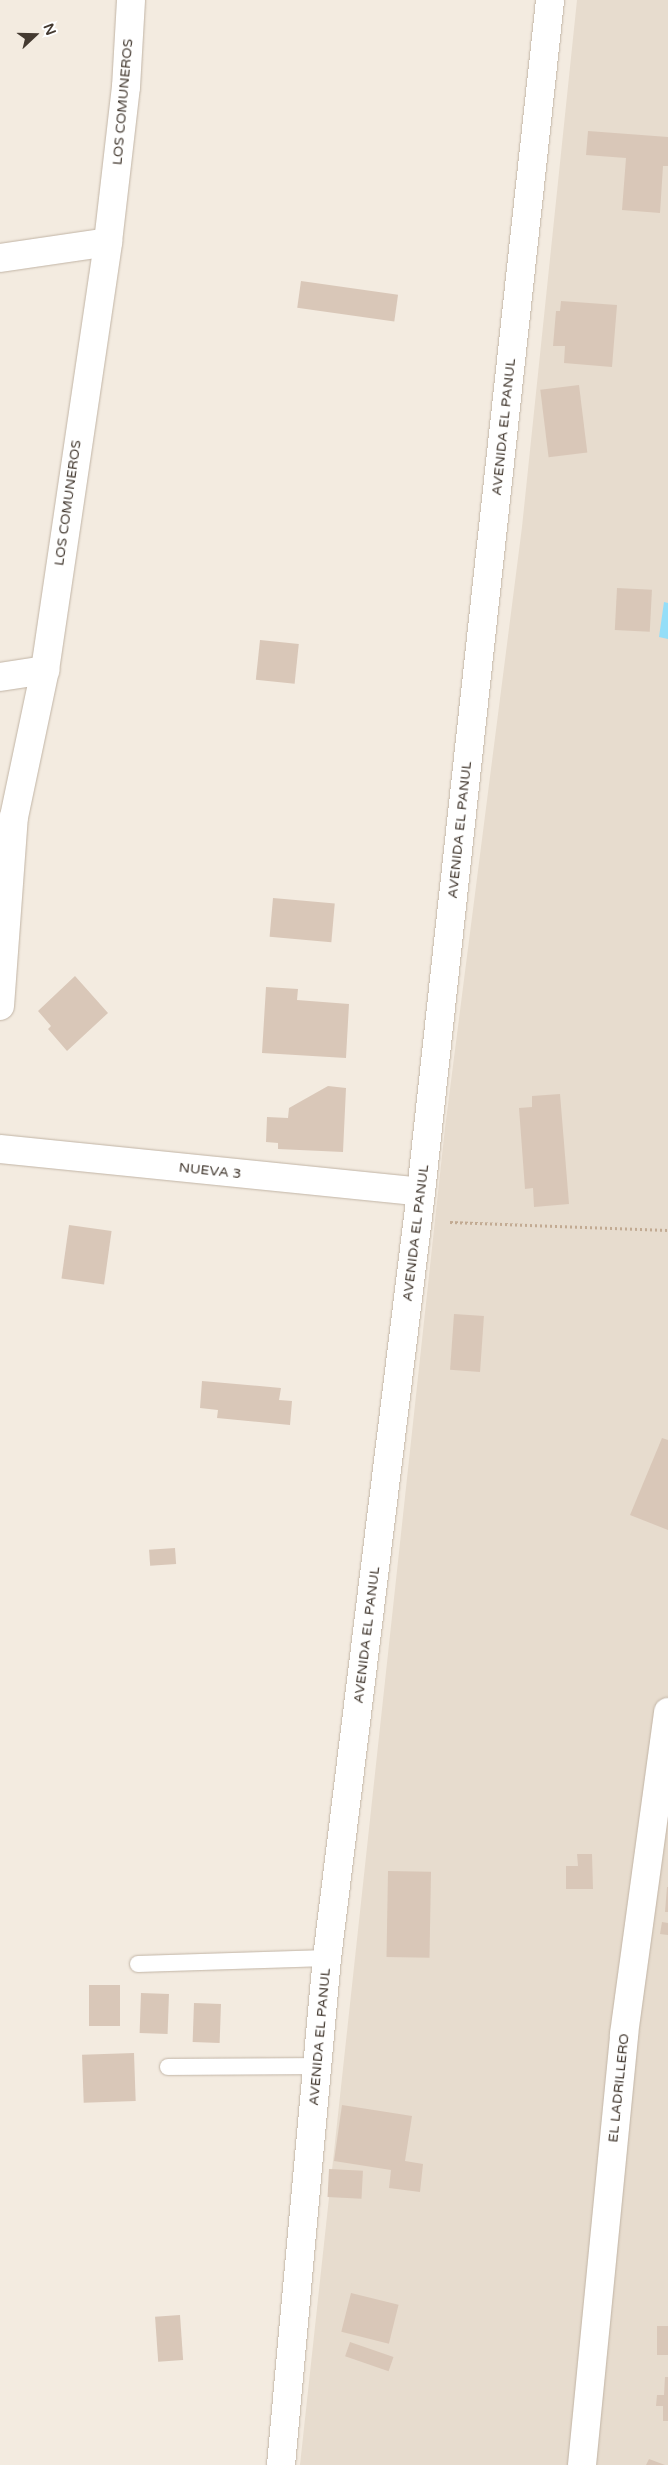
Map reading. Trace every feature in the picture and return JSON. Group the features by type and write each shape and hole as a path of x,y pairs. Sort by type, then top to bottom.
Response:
{"street":[{"name":"LOS COMUNEROS","path":"0,1006 14,817 45,670 108,242 126,87 131,0"},
{"name":"AVENIDA EL PANUL","path":"281,2465 327,1958 421,1192 550,0"},
{"path":"0,258 108,242"},
{"path":"0,677 45,670"},
{"name":"NUEVA 3","path":"0,1149 421,1192"},
{"name":"EL LADRILLERO","path":"582,2465 624,2034 668,1712"}],"lane":[{"path":"138,1964 327,1958"},
{"path":"168,2067 318,2066"}],"path":[{"path":"417,1220 668,1230"}],"shaded area":[{"path":"577,0 668,0 668,2465 300,2465 445,1128 522,527"}],"water":[{"path":"664,602 668,603 668,639 659,637"}],"building":[{"path":"588,131 668,137 668,166 663,166 660,213 622,210 626,158 586,155"},
{"path":"301,281 398,295 394,321 297,308"},
{"path":"561,301 617,305 612,367 564,363 565,346 553,346 556,311 560,311"},
{"path":"579,385 587,452 549,457 540,390"},
{"path":"617,588 652,590 650,632 615,630"},
{"path":"260,640 299,644 295,684 256,680"},
{"path":"273,898 335,903 331,942 270,937"},
{"path":"75,976 108,1013 67,1051 48,1029 51,1026 38,1011"},
{"path":"266,987 298,989 297,1000 349,1004 346,1058 262,1053"},
{"path":"328,1086 346,1088 343,1152 278,1149 278,1143 266,1142 267,1117 288,1118 289,1108"},
{"path":"560,1094 569,1204 534,1207 533,1188 525,1189 519,1108 532,1107 532,1096"},
{"path":"69,1225 112,1231 104,1284 61,1278"},
{"path":"454,1314 484,1316 480,1372 450,1370"},
{"path":"202,1381 281,1388 279,1400 292,1401 290,1425 217,1418 218,1410 200,1408"},
{"path":"662,1438 668,1440 668,1530 630,1515"},
{"path":"175,1548 176,1564 150,1566 149,1550"},
{"path":"577,1854 592,1854 593,1889 566,1889 566,1866 578,1866"},
{"path":"388,1871 431,1872 429,1958 386,1957"},
{"path":"667,1887 668,1912 665,1912"},
{"path":"662,1922 668,1923 668,1935 660,1934"},
{"path":"89,1985 120,1985 120,2026 89,2026"},
{"path":"141,1993 169,1994 168,2034 140,2033"},
{"path":"194,2003 221,2004 220,2043 193,2042"},
{"path":"134,2053 136,2101 84,2103 82,2055"},
{"path":"342,2105 412,2116 405,2161 423,2164 420,2192 389,2188 391,2170 334,2161"},
{"path":"329,2169 363,2171 361,2199 328,2197"},
{"path":"351,2293 399,2305 389,2344 341,2332"},
{"path":"180,2315 183,2360 158,2362 155,2317"},
{"path":"657,2326 668,2326 668,2355 657,2355"},
{"path":"350,2342 393,2357 389,2371 345,2356"},
{"path":"665,2377 668,2377 668,2421 663,2421 663,2406 656,2406 657,2395 664,2395"},
{"path":"649,2459 665,2465 646,2465"}]}
